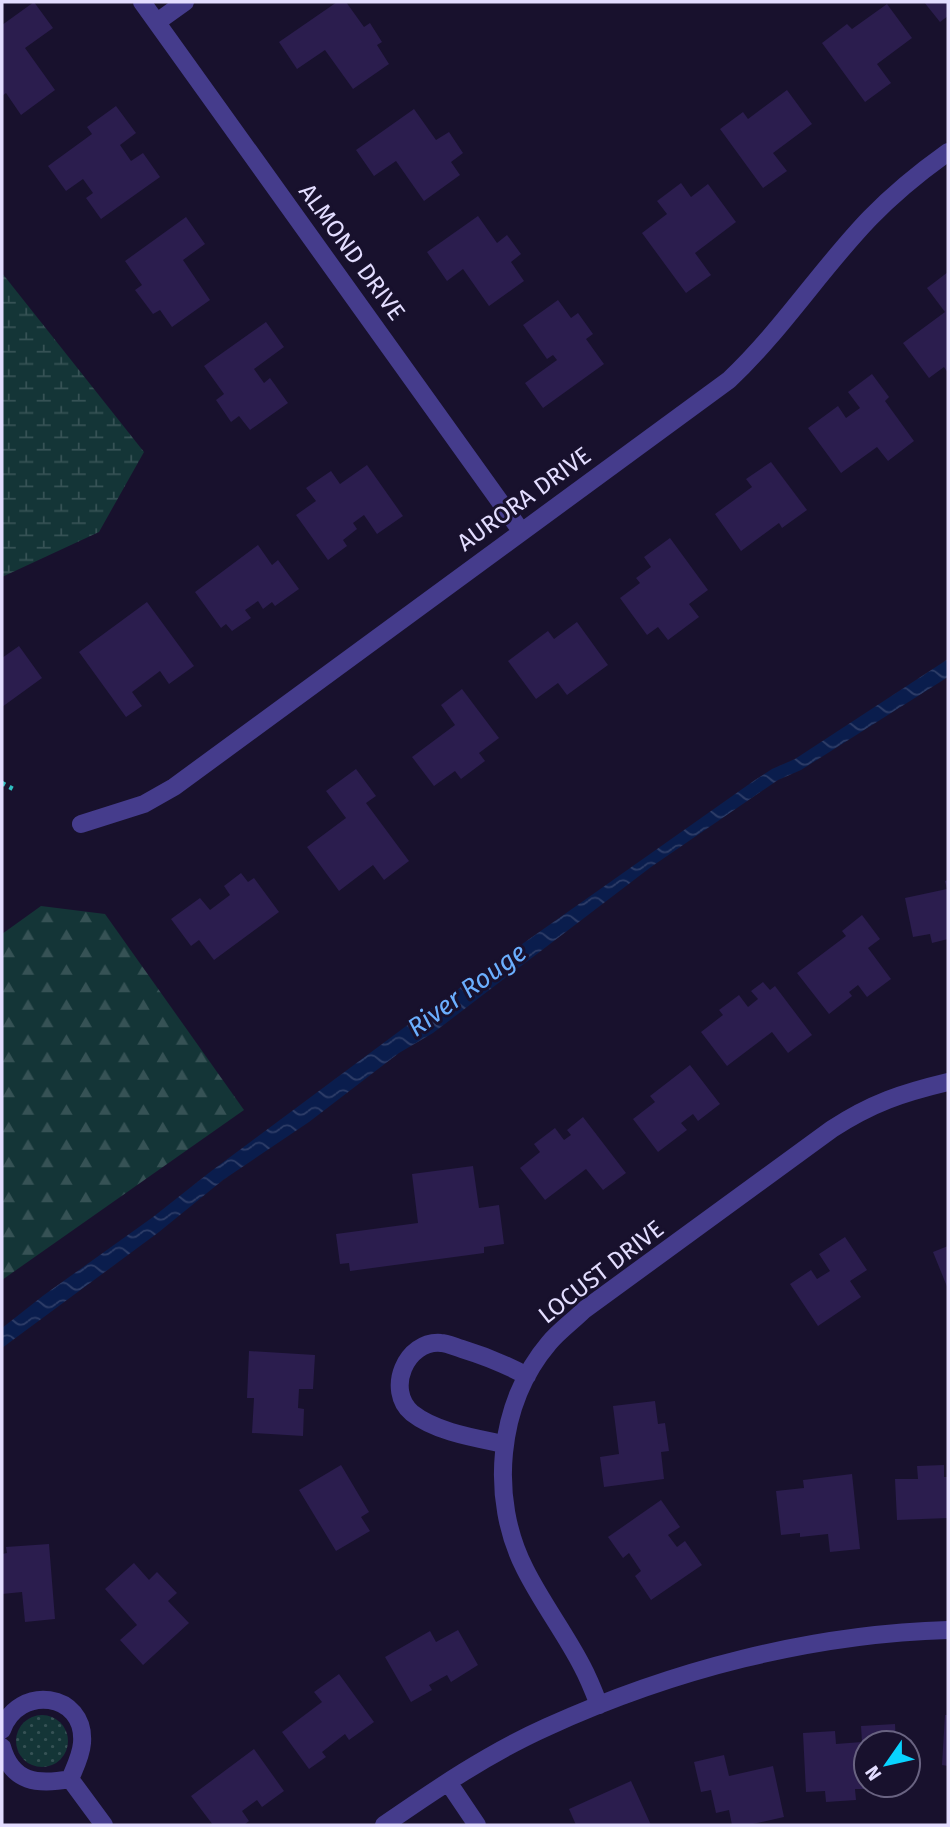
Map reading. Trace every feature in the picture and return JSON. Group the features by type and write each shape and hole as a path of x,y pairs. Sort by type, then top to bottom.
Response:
{"street":[{"name":"ALMOND DRIVE","path":"142,2 521,531"},
{"path":"157,22 185,2"},
{"name":"AURORA DRIVE","path":"81,824 144,804 174,787 729,380 768,342 868,219 903,186 948,152"},
{"name":"LOCUST DRIVE","path":"599,1705 583,1667 524,1568 512,1537 504,1504 504,1444 517,1398 527,1376 549,1343 584,1310 832,1129 862,1110 897,1095 948,1082"},
{"path":"504,1444 468,1437 423,1420 409,1410 402,1397 402,1367 410,1355 422,1346 441,1343 498,1360 527,1376"},
{"path":"384,1825 491,1756 547,1727 655,1684 761,1655 865,1636 948,1630"},
{"path":"2,1730 6,1718 23,1703 46,1700 66,1706 81,1727 82,1741 80,1758 70,1779"},
{"path":"2,1747 11,1767 24,1777 45,1784 70,1779"},
{"path":"70,1779 104,1825"},
{"path":"448,1782 477,1825"}],"path":[{"path":"2,783 17,791"}],"green space":[{"path":"2,273 144,452 99,532 2,577"},
{"path":"41,906 105,914 244,1110 2,1280 2,934"},
{"path":"42,1715 52,1717 60,1723 66,1731 66,1751 60,1759 52,1765 42,1767 32,1765 24,1759 18,1751 16,1741 18,1731 24,1723 32,1717"}],"water":[{"name":"River Rouge","path":"948,659 948,677 801,770 778,780 651,867 433,1033 399,1053 309,1122 223,1180 159,1232 2,1348 2,1328 417,1018 755,780 795,759"}],"building":[{"path":"34,2 53,28 25,48 55,90 21,115 6,93 2,96 2,25"},
{"path":"337,2 346,2 364,27 370,23 382,42 377,45 389,64 353,89 325,50 297,69 279,42"},
{"path":"924,2 948,2 948,16 940,22"},
{"path":"887,4 912,38 877,64 891,83 865,102 822,43 847,24 852,29"},
{"path":"787,90 812,124 773,153 787,171 763,188 720,129 743,112 748,119"},
{"path":"116,106 136,133 120,145 131,161 143,153 160,177 101,219 86,198 93,193 83,179 66,191 48,166 92,134 87,127"},
{"path":"414,109 436,140 449,132 463,153 451,162 460,175 424,201 396,161 374,176 356,150"},
{"path":"681,183 691,197 708,184 736,222 695,253 711,275 686,293 642,233 667,214 657,201"},
{"path":"478,216 497,243 507,235 521,254 511,262 524,281 489,306 463,269 447,281 427,252"},
{"path":"186,217 205,244 183,260 210,300 172,327 160,310 153,314 135,290 142,285 125,261"},
{"path":"948,272 948,373 944,367 929,378 903,343 945,312 927,288"},
{"path":"558,300 571,318 578,313 593,334 586,339 604,364 543,408 525,383 557,360 553,355 547,359 523,325"},
{"path":"266,322 284,347 254,369 264,383 270,378 288,403 250,430 239,416 231,422 216,400 224,394 204,366"},
{"path":"872,374 889,397 885,401 914,441 888,461 877,447 841,473 808,428 838,406 846,418 860,408 848,392"},
{"path":"771,462 807,510 782,528 779,523 741,551 715,514 752,487 746,479"},
{"path":"367,465 403,516 377,534 364,515 353,523 357,529 343,540 347,546 328,560 296,515 316,501 306,488 331,471 340,484"},
{"path":"670,538 708,590 689,604 699,617 668,640 658,627 647,635 620,598 640,583 636,578 651,567 644,557"},
{"path":"258,545 272,565 278,560 299,589 275,606 272,602 263,609 258,601 245,610 251,618 232,631 226,624 221,628 195,592"},
{"path":"147,602 194,666 169,684 160,671 132,692 142,706 126,717 79,652"},
{"path":"577,622 608,665 567,695 558,683 536,699 508,661 548,631 554,639"},
{"path":"19,646 42,678 2,707 2,658"},
{"path":"462,689 499,738 479,753 485,761 461,779 455,771 434,786 412,757 455,725 441,705"},
{"path":"356,769 376,796 366,803 409,861 384,880 373,865 339,891 307,847 346,818 326,791"},
{"path":"241,873 248,882 254,878 279,912 214,960 199,940 191,946 171,919 200,898 210,910 230,895 224,886"},
{"path":"948,880 948,939 932,943 930,934 913,937 905,898 947,889 945,881"},
{"path":"862,915 880,939 868,948 891,979 867,997 858,985 849,992 852,996 829,1014 797,973 846,936 842,931"},
{"path":"763,982 770,990 775,986 812,1035 788,1053 772,1032 727,1066 701,1032 723,1015 719,1010 739,995 748,1007 758,999 751,991"},
{"path":"690,1065 720,1104 698,1121 693,1114 681,1123 687,1130 658,1152 633,1119 655,1102 650,1096"},
{"path":"583,1117 626,1173 603,1190 586,1169 545,1200 520,1168 540,1152 534,1144 555,1128 564,1140 571,1135 567,1130"},
{"path":"473,1166 479,1208 499,1205 504,1244 484,1247 484,1253 350,1271 349,1263 340,1264 336,1234 418,1223 412,1174"},
{"path":"845,1237 867,1270 850,1281 861,1297 818,1326 790,1284 811,1270 817,1279 830,1271 819,1254"},
{"path":"948,1246 948,1289 933,1252"},
{"path":"249,1351 315,1355 313,1389 299,1389 298,1408 304,1409 303,1436 252,1433 254,1398 247,1398"},
{"path":"655,1401 658,1424 665,1423 669,1451 661,1452 664,1479 604,1487 600,1457 619,1454 613,1406"},
{"path":"341,1465 369,1512 361,1517 370,1531 336,1551 299,1490"},
{"path":"944,1465 944,1477 948,1477 948,1518 897,1520 895,1479 918,1479 917,1466"},
{"path":"852,1474 860,1549 830,1552 828,1534 800,1537 800,1533 781,1535 776,1491 804,1488 803,1480"},
{"path":"661,1500 680,1527 668,1535 677,1547 685,1541 702,1565 651,1600 635,1576 641,1571 629,1553 623,1558 608,1537"},
{"path":"49,1544 55,1619 25,1622 22,1592 2,1594 2,1554 7,1553 6,1547"},
{"path":"134,1563 149,1580 157,1572 177,1593 168,1601 189,1623 143,1665 120,1640 137,1625 105,1589"},
{"path":"458,1630 478,1665 451,1682 447,1675 429,1685 432,1690 411,1702 385,1657 430,1631 436,1642"},
{"path":"339,1674 374,1722 349,1740 345,1734 322,1752 326,1757 309,1769 282,1732 322,1702 314,1692"},
{"path":"945,1715 948,1715 948,1766 942,1765"},
{"path":"895,1724 895,1729 861,1729 861,1726"},
{"path":"835,1731 836,1744 852,1743 852,1799 856,1800 826,1802 825,1791 806,1792 803,1733"},
{"path":"254,1749 284,1791 262,1807 257,1800 242,1811 249,1821 244,1825 213,1825 191,1796"},
{"path":"724,1755 729,1776 773,1766 784,1817 748,1825 732,1825 729,1810 716,1813 711,1790 701,1792 694,1762"},
{"path":"631,1781 651,1825 576,1825 569,1809"}]}
